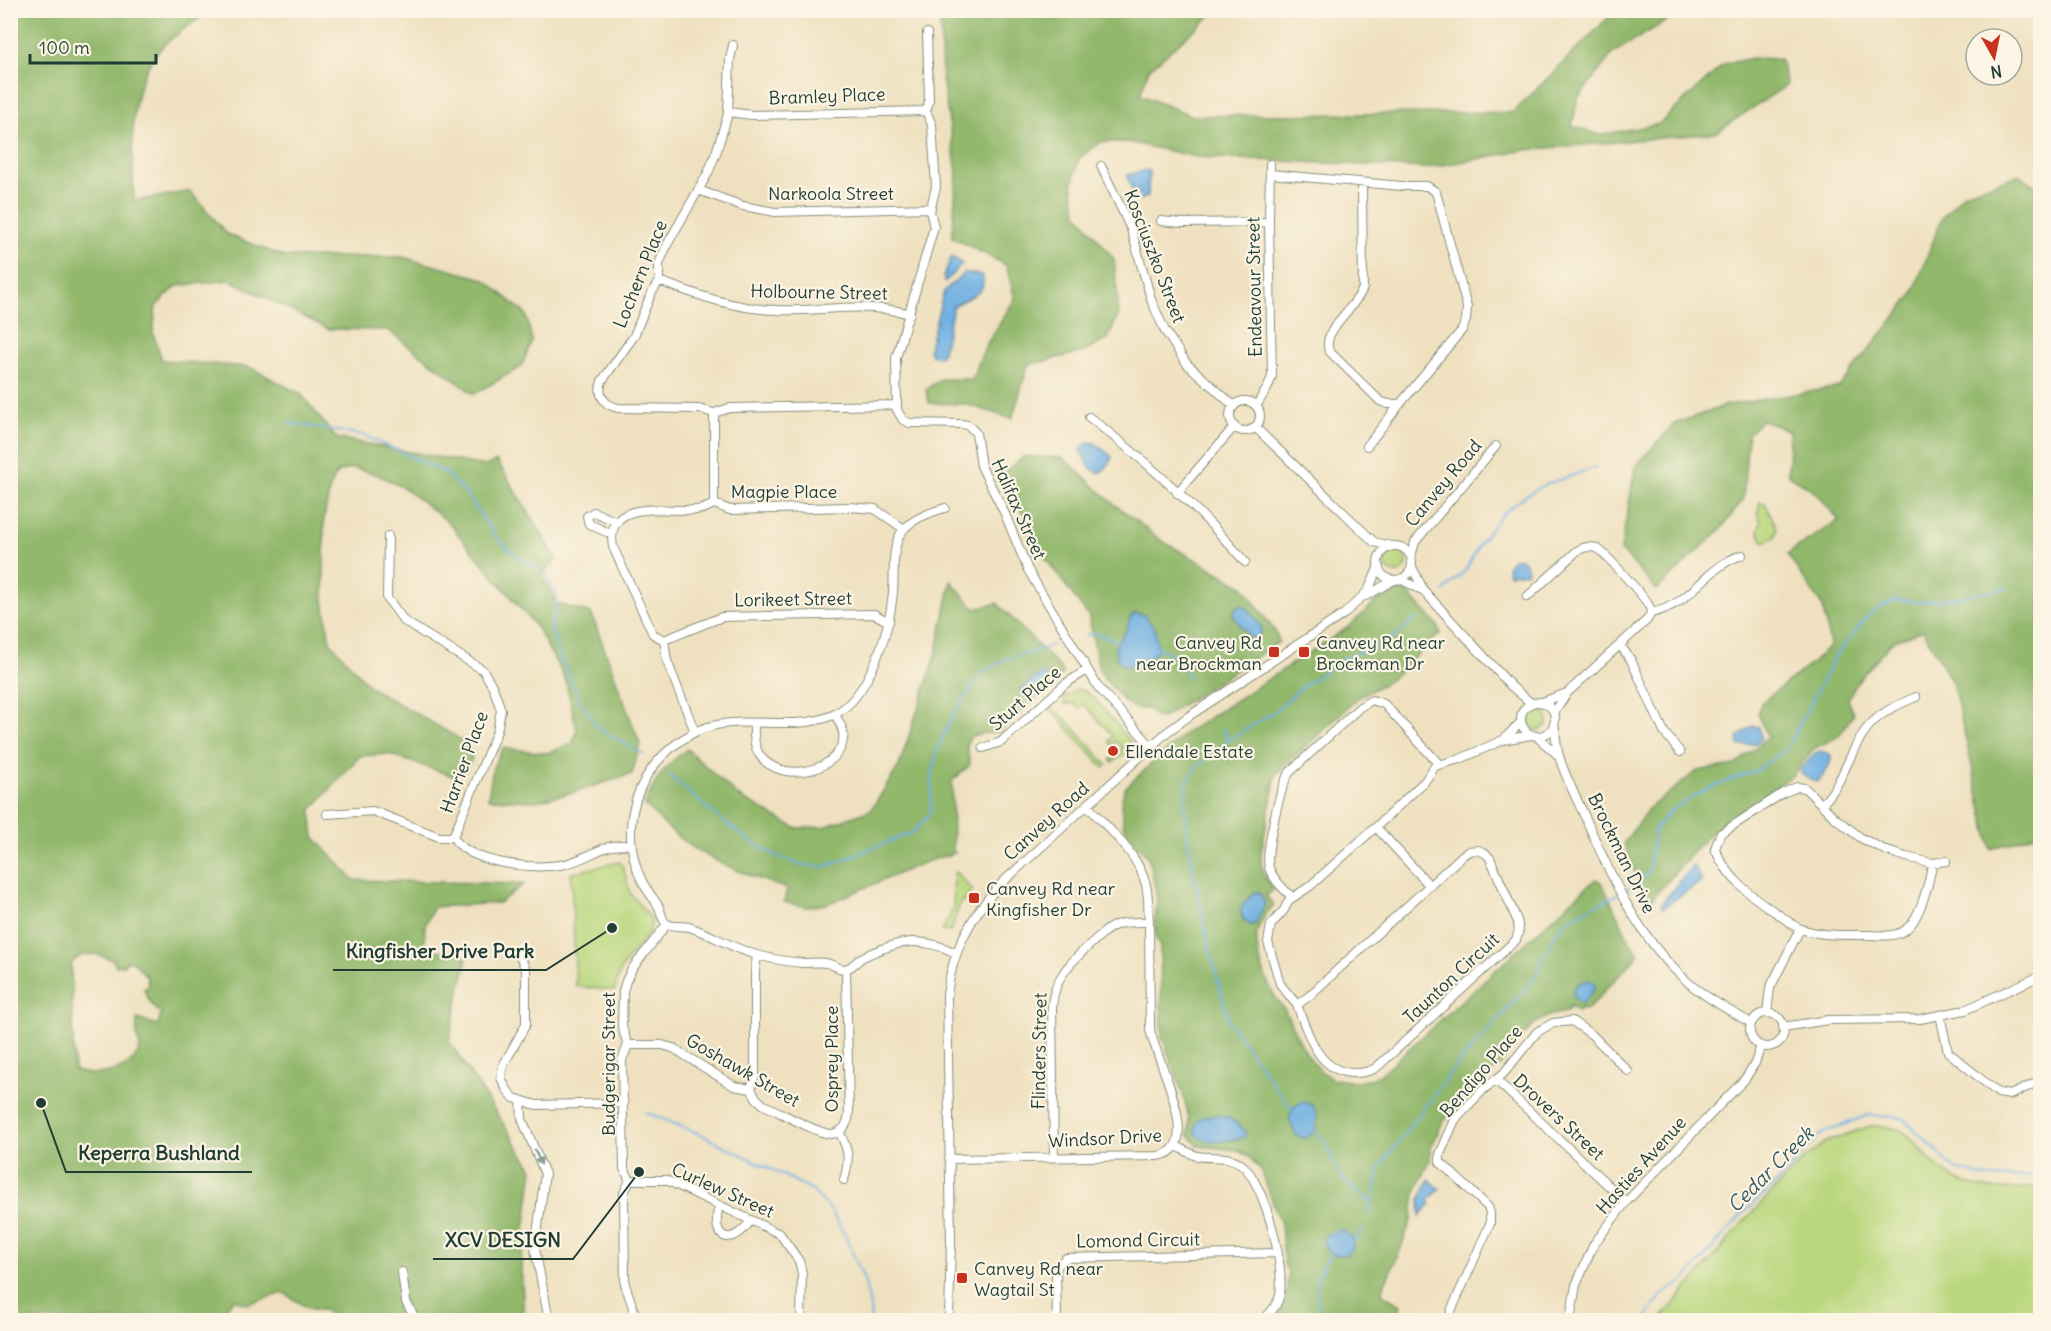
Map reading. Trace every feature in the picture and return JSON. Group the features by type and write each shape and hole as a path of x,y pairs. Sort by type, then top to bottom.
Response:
{"street":[{"path":"896,405 896,358 933,238 934,227 930,208 936,188 932,125 926,111 929,101 927,33"},
{"name":"Lochern Place","path":"733,45 729,59 728,112 716,153 667,245 659,264 659,281 631,340 602,381 600,390 602,398 608,405 618,408 702,409 714,413 730,408 896,405"},
{"name":"Bramley Place","path":"728,112 752,115 926,111"},
{"name":"Endeavour Street","path":"1256,406 1272,376 1270,164"},
{"name":"Kosciuszko Street","path":"1101,166 1131,228 1152,302 1165,331 1187,364 1233,405"},
{"path":"1270,174 1362,183 1427,186 1434,189 1467,307 1466,320 1462,330 1367,446"},
{"path":"1362,183 1363,288 1328,337 1327,347 1380,401 1400,404"},
{"name":"Narkoola Street","path":"698,190 743,206 775,212 930,208"},
{"path":"1161,221 1182,223 1269,222"},
{"name":"Holbourne Street","path":"659,281 714,300 756,309 888,308 910,314"},
{"path":"1247,401 1256,406 1260,416 1255,427 1248,431 1234,427 1229,414 1233,405 1247,401"},
{"name":"Halifax Street","path":"896,405 899,416 910,423 968,425 976,433 981,466 1005,514 1023,562 1102,692 1152,747"},
{"path":"714,413 714,504"},
{"path":"1089,417 1124,444 1213,525 1245,562"},
{"path":"1177,493 1234,427"},
{"path":"1255,427 1374,542 1384,575 1424,591"},
{"name":"Canvey Road","path":"1411,557 1415,542 1496,446"},
{"name":"Magpie Place","path":"617,522 625,515 640,510 698,510 714,504 730,510 850,507 875,509 904,529"},
{"path":"945,508 929,512 904,529 896,547 889,622 868,678 857,694 836,714 796,722 728,723 696,732 667,751 646,776 633,808 631,844 641,879 667,924 687,927 757,955 797,963 827,963 846,969 864,956 906,942 929,942 956,953"},
{"path":"611,534 589,524 587,516 594,512 617,522 611,534 613,547 652,634 664,640 667,661 696,732"},
{"name":"Harrier Place","path":"388,536 387,598 404,621 483,670 494,687 501,710 497,731 453,837"},
{"path":"1374,542 1408,551 1412,567 1424,591 1511,686 1531,703"},
{"name":"Canvey Road","path":"1395,546 1415,542"},
{"path":"1379,562 1383,551 1395,546"},
{"path":"1292,897 1274,877 1268,861 1282,786 1290,772 1360,707 1372,700 1384,704 1439,764 1460,759 1503,740 1548,733 1554,724 1554,713 1567,693 1647,620 1651,613 1650,607 1643,598 1602,553 1592,547 1585,547 1577,551 1527,597"},
{"path":"1651,613 1677,604 1721,564 1742,555"},
{"name":"Canvey Road","path":"949,1320 947,995 956,953 969,925 989,896 1189,716 1335,621 1360,599 1371,587 1379,562"},
{"path":"1397,579 1410,572 1412,567"},
{"name":"Canvey Road","path":"1360,599 1397,579"},
{"name":"Lorikeet Street","path":"664,640 722,617 874,614 889,622"},
{"path":"1620,645 1631,660 1664,732 1680,752"},
{"name":"Sturt Place","path":"983,748 1001,742 1065,684 1087,670"},
{"path":"1511,686 1522,711 1521,722 1526,732 1534,736"},
{"path":"1522,711 1531,703 1542,702 1567,693"},
{"path":"1822,804 1836,788 1865,730 1889,709 1916,697"},
{"path":"1542,702 1547,704 1554,713"},
{"path":"754,723 754,743 761,758 779,769 800,772 821,765 838,754 844,733 836,714"},
{"path":"1503,740 1521,722"},
{"name":"Brockman Drive","path":"1554,724 1559,756 1612,876 1629,910 1652,945 1689,984 1751,1023"},
{"name":"Brockman Drive","path":"1534,736 1559,756"},
{"name":"Taunton Circuit","path":"1297,1005 1467,852 1475,850 1485,853 1491,861 1517,920 1519,930 1517,938 1380,1065 1367,1072 1341,1072 1328,1065 1303,1025 1297,1005 1279,982 1268,942 1271,925 1292,897 1309,887 1376,827 1425,781 1439,764"},
{"path":"1932,863 1915,921 1904,932 1890,935 1830,935 1800,929 1741,887 1719,860 1715,843 1720,834 1783,793 1797,787 1805,788 1834,817 1861,838 1887,851 1932,863 1947,861"},
{"path":"1088,806 1139,866 1147,891 1149,922"},
{"path":"327,814 373,812 439,837 453,837 459,847 480,857 535,866 562,865 607,847 631,844"},
{"path":"1376,827 1430,886"},
{"name":"Windsor Drive","path":"949,1159 1160,1156 1169,1153 1176,1146 1179,1129 1176,1108 1150,1029 1149,922"},
{"name":"Flinders Street","path":"1054,1157 1052,1006 1057,982 1064,970 1112,926 1149,922"},
{"name":"Budgerigar Street","path":"636,1320 625,1284 624,1193 630,1180 624,1169 622,1060 628,1045 622,1027 622,1001 626,981 632,969 667,924"},
{"path":"1767,1013 1770,988 1800,929"},
{"path":"518,952 526,970 526,1024 503,1066 501,1078 507,1090 514,1098 536,1105 624,1102"},
{"path":"751,1089 755,1075 757,955"},
{"name":"Osprey Place","path":"844,1180 849,1157 839,1131 847,1123 849,1114 846,969"},
{"path":"1784,1027 1828,1020 1903,1020 1940,1015 1974,1007 2040,976"},
{"path":"1767,1013 1778,1018 1784,1027 1784,1033 1778,1043 1773,1046 1761,1046 1750,1034 1751,1023 1758,1016 1767,1013"},
{"path":"1940,1015 1948,1052 1998,1092 2010,1095 2040,1081"},
{"name":"Bendigo Place","path":"1450,1320 1451,1311 1490,1224 1491,1217 1488,1207 1444,1167 1439,1158 1458,1116 1483,1090 1497,1081 1537,1032 1553,1023 1572,1021 1592,1035 1628,1071"},
{"name":"Goshawk Street","path":"628,1045 668,1046 734,1086 751,1089 764,1105 821,1131 831,1134 839,1131"},
{"name":"Hasties Avenue","path":"1570,1320 1576,1285 1594,1244 1626,1202 1745,1079 1755,1063 1761,1046"},
{"name":"Drovers Street","path":"1497,1081 1626,1202"},
{"path":"521,1101 522,1119 545,1174 535,1249 549,1320"},
{"path":"1176,1146 1196,1156 1230,1159 1249,1172 1256,1183 1275,1233 1278,1253 1279,1297 1263,1320"},
{"name":"Curlew Street","path":"630,1180 666,1180 780,1234 799,1261 802,1273 801,1320"},
{"path":"719,1205 717,1228 725,1236 741,1234 752,1221"},
{"name":"Lomond Circuit","path":"1056,1320 1056,1272 1058,1265 1066,1258 1278,1253"},
{"path":"402,1272 406,1302 416,1320"}],"green space":[{"path":"10,11 210,11 162,47 150,63 141,81 133,120 134,201 190,191 227,234 285,257 402,257 484,279 526,314 532,341 521,367 474,394 387,330 328,329 230,280 177,286 156,306 153,333 162,360 249,367 301,394 336,438 485,466 497,461 557,559 542,575 557,604 591,613 640,744 632,774 575,792 536,801 488,799 493,767 503,748 547,753 572,744 577,731 565,679 537,628 448,522 404,488 376,474 352,468 338,472 330,488 324,518 324,601 330,642 370,687 457,737 468,746 472,759 465,771 453,776 388,754 360,756 311,810 314,837 354,880 524,884 499,903 434,907 425,925 424,949 459,953 467,958 449,1041 533,1169 521,1261 524,1320 336,1320 324,1310 307,1307 284,1293 246,1304 234,1299 215,1320 11,1320","holes":["95,954 113,960 116,966 124,965 126,961 133,961 147,977 148,986 144,989 151,1003 161,1014 158,1025 137,1019 137,1040 140,1049 128,1064 110,1072 82,1073 74,1070 71,963 82,955"]},
{"path":"925,11 1216,11 1149,69 1140,95 1193,116 1514,112 1613,13 1619,11 1683,11 1613,53 1578,98 1572,126 1600,135 1659,124 1724,64 1753,58 1780,59 1787,85 1715,133 1526,150 1427,168 1197,157 1128,142 1101,142 1079,158 1072,185 1077,213 1114,259 1119,314 1108,339 1083,352 1028,365 1012,419 966,404 929,403 926,389 941,379 972,379 985,347 1015,299 1006,265 952,237 957,172 942,78 940,18"},
{"path":"2019,175 2040,189 2040,833 1991,849 1953,684 1923,630 1893,641 1856,683 1848,700 1853,715 1839,736 1813,749 1793,775 1709,834 1647,904 1624,843 1648,809 1697,771 1735,765 1768,737 1758,714 1761,703 1830,646 1823,607 1787,554 1839,520 1817,494 1788,474 1789,431 1762,420 1748,434 1743,500 1721,529 1657,590 1621,550 1635,467 1674,424 1727,405 1839,387 1912,296 1942,218 1964,193"},
{"path":"1024,456 1063,458 1113,503 1162,541 1243,586 1276,633 1279,642 1162,718 1156,717 1149,710 1135,708 1126,703 1099,670 1089,617 1038,548 1004,473"},
{"path":"1760,502 1765,503 1777,528 1775,537 1764,542 1758,532 1761,522 1758,514"},
{"path":"1396,551 1406,558 1407,562 1400,572 1396,573 1386,566 1385,562 1392,552"},
{"path":"951,581 975,609 997,603 1061,669 1063,674 1001,731 974,735 970,738 967,750 970,765 952,781 953,851 955,853 928,861 827,904 807,907 784,902 787,889 706,856 672,832 645,805 661,774 687,749 738,796 795,828 824,827 871,810 899,766 936,655"},
{"path":"1395,591 1404,591 1409,594 1438,626 1441,633 1389,681 1359,697 1276,774 1261,853 1263,872 1274,889 1266,896 1274,905 1259,925 1257,947 1269,985 1311,1060 1327,1076 1336,1081 1337,1079 1364,1081 1380,1075 1596,879 1602,883 1630,942 1639,954 1586,1011 1582,1007 1578,1011 1570,1006 1566,1012 1551,1015 1535,1023 1509,1051 1501,1065 1483,1078 1443,1121 1430,1150 1430,1160 1415,1194 1412,1217 1382,1290 1383,1295 1401,1305 1398,1320 1274,1320 1287,1301 1288,1273 1284,1263 1281,1224 1260,1169 1249,1157 1238,1150 1198,1146 1189,1135 1189,1118 1182,1091 1162,1037 1160,947 1156,938 1155,922 1157,899 1151,865 1148,857 1129,835 1123,824 1122,799 1125,788 1184,734 1347,628 1381,597"},
{"path":"1076,689 1083,690 1094,698 1119,726 1131,744 1132,748 1128,753 1112,762 1110,760 1123,749 1116,741 1112,745 1109,741 1113,736 1084,704 1079,708 1074,704 1064,704 1064,698"},
{"path":"1051,707 1065,718 1107,765 1104,768 1049,708"},
{"path":"1534,710 1542,710 1548,716 1548,724 1542,730 1534,730 1528,724 1528,716"},
{"path":"619,862 623,867 630,893 652,920 651,926 646,937 622,968 615,991 576,986 571,873"},
{"path":"956,872 972,890 959,906 951,930 942,931 953,909 954,873"},
{"path":"1870,1126 1885,1126 1904,1132 1938,1167 1949,1175 1974,1186 2013,1189 2040,1186 2040,1320 1660,1320 1746,1219 1802,1161 1826,1142"}],"water":[{"path":"1149,171 1148,196 1141,200 1138,191 1132,190 1127,175"},
{"path":"951,258 962,264 945,282 943,277"},
{"path":"964,273 982,275 982,288 974,296 953,307 943,351 940,357 932,355 929,350 930,344 944,291"},
{"path":"1089,442 1095,443 1112,457 1107,467 1098,473 1090,468 1081,452 1082,447"},
{"path":"1517,557 1522,559 1528,569 1527,572 1509,574 1507,567"},
{"path":"1240,605 1248,609 1262,628 1260,634 1254,638 1249,637 1233,615 1235,609"},
{"path":"1135,613 1144,615 1155,629 1158,650 1147,661 1126,667 1117,660 1115,647"},
{"path":"1043,673 1048,679 1046,682 1028,697 1021,695 1021,690"},
{"path":"1753,726 1759,727 1761,739 1757,743 1739,746 1738,737"},
{"path":"1821,751 1831,756 1831,760 1824,774 1816,782 1800,773 1800,770 1815,753"},
{"path":"1693,865 1702,881 1663,908 1661,904"},
{"path":"1255,892 1260,893 1265,904 1255,924 1251,925 1245,921 1241,912 1244,904"},
{"path":"1589,980 1595,985 1594,990 1583,1003 1580,1003 1573,996 1574,988 1579,983"},
{"path":"1302,1102 1313,1105 1317,1116 1315,1131 1305,1139 1296,1135 1289,1119 1293,1107"},
{"path":"1217,1115 1236,1123 1246,1132 1245,1137 1213,1141 1195,1134 1196,1123 1202,1117"},
{"path":"1429,1179 1440,1189 1429,1200 1431,1204 1420,1216 1420,1200"},
{"path":"1342,1229 1352,1238 1353,1248 1346,1255 1333,1255 1324,1247 1324,1240 1327,1234"}],"waterway":[{"path":"288,423 363,435 446,473 467,495 497,538 513,553 544,572 556,593 551,629 561,660 581,702 599,729 643,754"},
{"path":"1444,591 1465,571 1480,543 1501,515 1542,486 1596,467"},
{"path":"1623,891 1636,885 1649,870 1655,828 1673,809 1705,790 1757,770 1787,748 1835,657 1868,616 1881,607 1898,600 1918,602 1941,600 2007,588"},
{"path":"1230,740 1275,711 1306,684 1345,658 1389,640 1417,618"},
{"path":"1085,635 1097,634 1120,642"},
{"path":"669,775 742,836 764,849 785,859 807,865 827,866 911,833 926,819 931,811 932,778 937,750 953,715 982,673 1004,660 1053,645"},
{"path":"1155,647 1174,655 1190,677"},
{"path":"1223,729 1229,740 1196,767 1187,782 1185,803 1187,838 1209,947 1229,1022 1292,1110"},
{"path":"1372,1203 1380,1167 1454,1068 1531,983 1557,932 1581,912 1618,894"},
{"path":"645,1112 700,1134 811,1189 830,1209 845,1235 865,1282 871,1320"},
{"name":"Cedar Creek","path":"1646,1320 1663,1294 1683,1282 1742,1214 1777,1182 1821,1134 1868,1115 1903,1118 1955,1169 1990,1178 2040,1176"},
{"path":"1314,1130 1326,1142 1338,1174 1372,1203 1369,1214"},
{"path":"1352,1242 1363,1229"},
{"path":"1322,1320 1317,1293 1318,1277 1331,1254"}],"place":[{"name":"Canvey Rd near Brockman","path":"1274,652"},
{"name":"Canvey Rd near Brockman Dr","path":"1304,652"},
{"name":"Ellendale Estate","path":"1113,751"},
{"name":"Canvey Rd near Kingfisher Dr","path":"974,898"},
{"name":"Kingfisher Drive Park","path":"612,928"},
{"name":"Keperra Bushland","path":"41,1103"},
{"name":"XCV DESIGN","path":"639,1172"},
{"name":"Canvey Rd near Wagtail St","path":"962,1278"}]}
